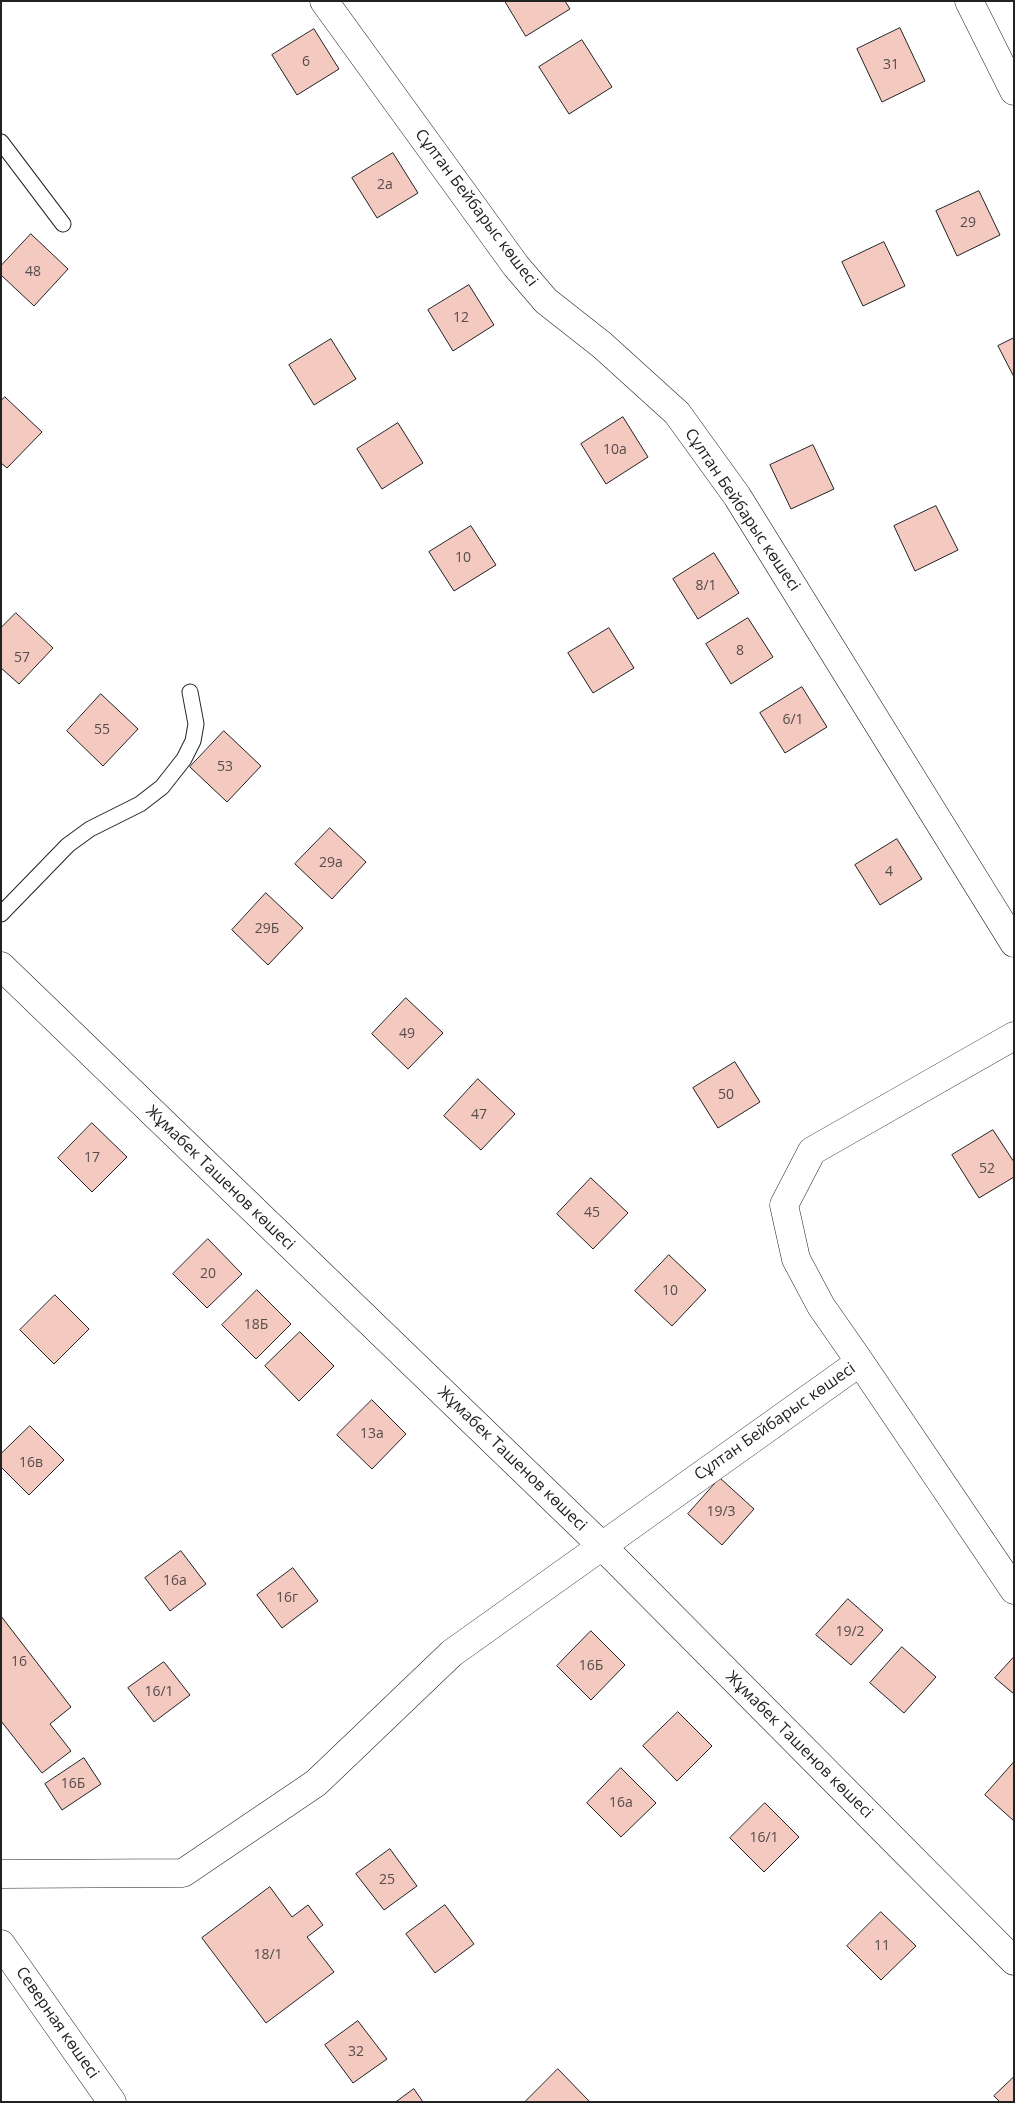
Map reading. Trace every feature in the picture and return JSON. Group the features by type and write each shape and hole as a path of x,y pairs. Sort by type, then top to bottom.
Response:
{"street":[{"name":"Сұлтан Бейбарыс көшесі","path":"324,1 516,266 546,300 602,345 677,414 688,428 737,496 1014,943"},
{"path":"969,1 1014,91"},
{"name":"Жұмабек Ташенов көшесі","path":"1,966 600,1545 1014,1961"},
{"name":"Сұлтан Бейбарыс көшесі","path":"1,1874 183,1873 316,1783 452,1653 600,1545 860,1362 821,1306 796,1259 784,1205 812,1151 1014,1036"},
{"path":"860,1362 1014,1590"},
{"name":"Северная көшесі","path":"1,1944 112,2102"}],"lane":[{"path":"1,142 63,224"},
{"path":"1,914 68,845 90,829 140,804 162,787 184,758 193,741 196,724 190,692"}],"building":[{"path":"505,1 565,1 570,9 526,36"},
{"path":"900,28 925,81 882,102 857,49"},
{"path":"314,29 339,69 297,95 272,55"},
{"path":"582,40 612,87 569,114 539,67"},
{"path":"393,153 418,193 377,218 352,178"},
{"path":"979,191 1000,235 957,256 936,211"},
{"path":"31,234 68,269 34,306 1,275 1,266"},
{"path":"884,242 905,286 863,306 842,262"},
{"path":"469,285 494,325 453,351 428,310"},
{"path":"1014,338 1014,377 998,346"},
{"path":"331,339 356,379 314,405 289,365"},
{"path":"5,397 42,432 7,468 1,463 1,401"},
{"path":"623,417 648,457 606,484 581,444"},
{"path":"398,423 423,463 382,489 357,449"},
{"path":"813,445 834,489 791,509 770,465"},
{"path":"936,506 958,550 915,571 894,526"},
{"path":"471,526 496,565 454,591 429,552"},
{"path":"714,553 739,593 698,619 673,579"},
{"path":"16,613 53,648 19,684 1,668 1,628"},
{"path":"748,618 773,657 731,684 706,644"},
{"path":"609,628 634,668 593,693 568,653"},
{"path":"802,687 827,727 785,753 760,713"},
{"path":"101,694 138,729 103,766 67,731"},
{"path":"224,731 261,766 227,802 190,767"},
{"path":"330,828 366,862 332,899 295,864"},
{"path":"897,839 922,879 880,905 855,865"},
{"path":"266,893 303,928 268,965 232,930"},
{"path":"406,998 443,1033 408,1069 372,1034"},
{"path":"735,1062 760,1102 718,1128 693,1088"},
{"path":"478,1079 515,1114 481,1150 444,1116"},
{"path":"92,1123 127,1157 92,1192 58,1158"},
{"path":"993,1130 1014,1162 1014,1177 979,1198 952,1155"},
{"path":"591,1178 628,1213 593,1249 557,1214"},
{"path":"208,1239 242,1274 207,1308 173,1274"},
{"path":"669,1255 706,1290 672,1326 635,1291"},
{"path":"257,1290 291,1324 256,1359 222,1325"},
{"path":"55,1295 89,1329 54,1364 20,1330"},
{"path":"300,1332 334,1366 299,1401 265,1366"},
{"path":"372,1400 406,1434 372,1469 337,1435"},
{"path":"30,1426 64,1460 29,1495 1,1467 1,1454"},
{"path":"720,1478 754,1509 722,1545 688,1514"},
{"path":"181,1551 206,1584 170,1611 145,1578"},
{"path":"293,1568 318,1601 282,1628 257,1595"},
{"path":"848,1599 883,1630 851,1665 816,1635"},
{"path":"1,1616 71,1707 50,1724 71,1751 42,1773 1,1721"},
{"path":"591,1631 625,1665 591,1700 557,1666"},
{"path":"902,1647 936,1677 904,1713 870,1683"},
{"path":"1014,1657 1014,1694 995,1678"},
{"path":"164,1662 190,1695 154,1722 128,1688"},
{"path":"678,1712 712,1746 677,1781 643,1746"},
{"path":"84,1758 101,1784 62,1810 45,1784"},
{"path":"1014,1762 1014,1821 985,1795"},
{"path":"621,1768 656,1803 621,1837 587,1803"},
{"path":"765,1803 799,1837 764,1872 730,1838"},
{"path":"390,1849 417,1886 384,1910 356,1874"},
{"path":"270,1887 292,1917 308,1905 323,1925 307,1937 334,1972 266,2023 202,1938"},
{"path":"445,1905 474,1944 435,1973 406,1934"},
{"path":"881,1912 916,1946 881,1980 847,1946"},
{"path":"358,2021 387,2059 353,2083 325,2045"},
{"path":"558,2069 590,2102 525,2102"},
{"path":"1014,2077 1014,2102 1000,2102 994,2096"},
{"path":"414,2089 423,2102 396,2102"}]}
